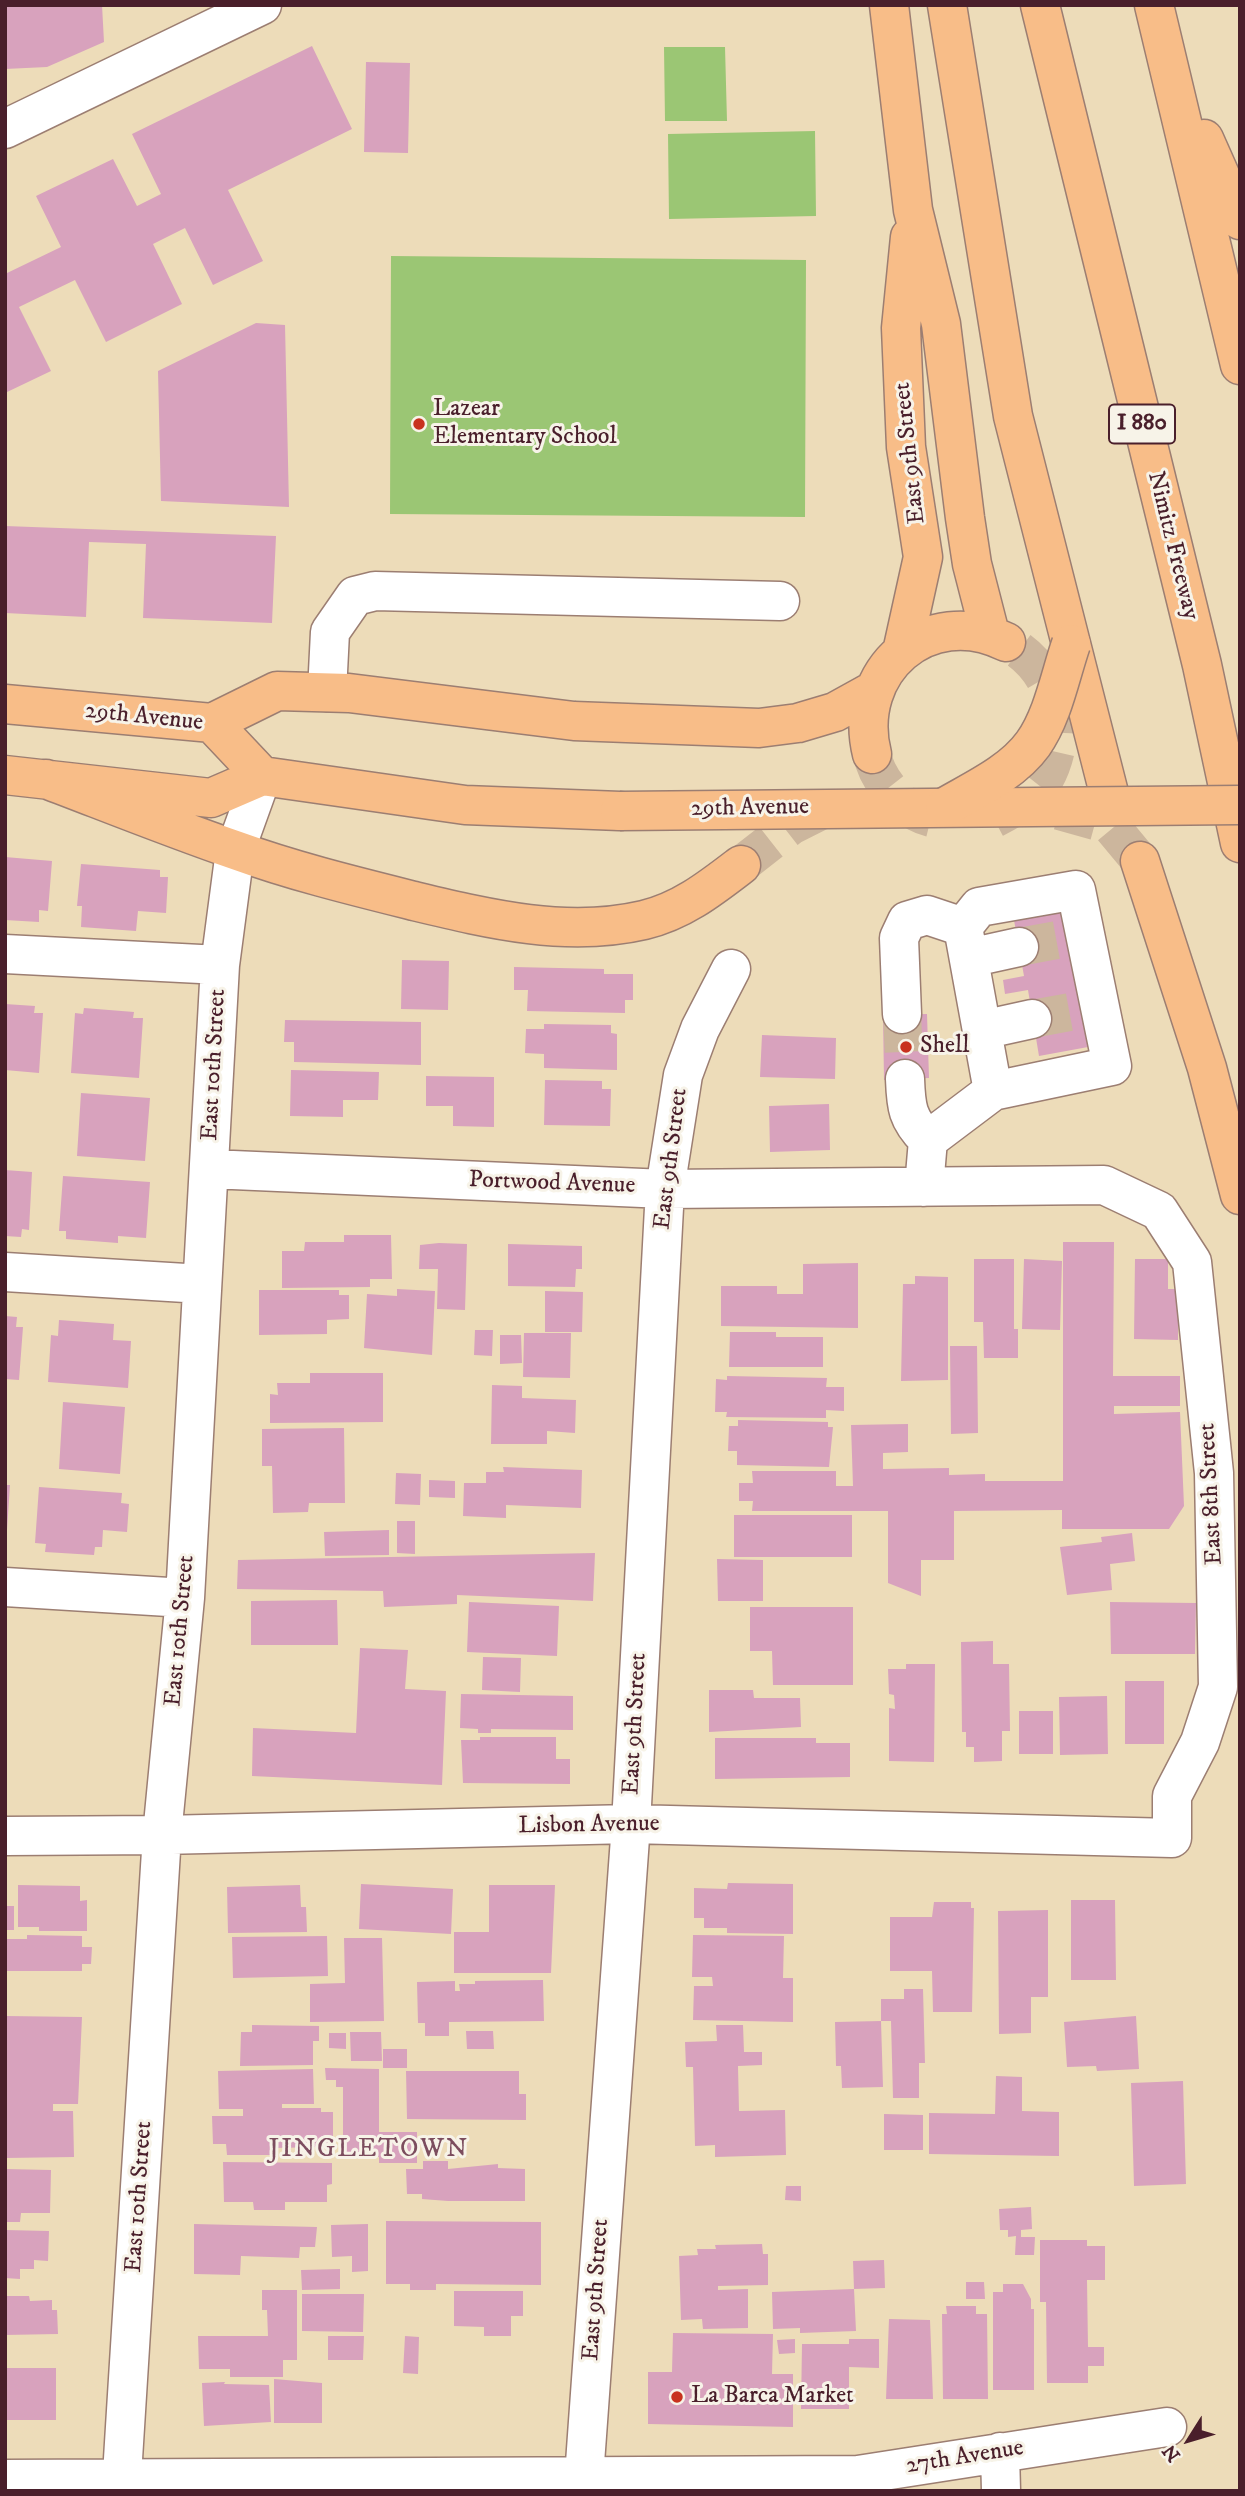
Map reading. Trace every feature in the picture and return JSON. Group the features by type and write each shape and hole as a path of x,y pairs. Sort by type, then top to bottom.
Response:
{"main road":[{"name":"East 9th Street","path":"890,5 913,210 941,324 972,564 998,638 959,630 929,636 902,652"},
{"path":"947,5 1013,416 1112,805"},
{"name":"Nimitz Freeway","path":"1040,5 1198,652 1240,843"},
{"path":"1154,5 1240,365"},
{"path":"1166,55 1240,220"},
{"name":"East 9th Street","path":"902,652 923,557 906,447 901,328 913,210"},
{"path":"945,807 1001,774 1032,746 1045,722 1071,644"},
{"path":"872,754 865,729 873,691 884,670 902,652"},
{"path":"212,723 277,691 327,692 574,721 759,728 798,723 835,712 873,691"},
{"name":"29th Avenue","path":"5,704 212,723 261,776 465,805 620,811 1240,805"},
{"path":"5,775 211,798 261,776"},
{"path":"46,779 235,850 331,880 454,911 537,926 597,927 646,919 699,898 741,865"},
{"path":"1140,861 1207,1068 1240,1195"}],"street":[{"path":"5,129 262,5"},
{"path":"327,692 330,632 355,596 376,591 780,601"},
{"name":"East 10th Street","path":"121,2485 162,1835 185,1598 220,965 235,850 261,776"},
{"path":"924,1187 928,1140 993,1091 1112,1066 1090,1008 1076,936 1076,890 979,907 966,942 993,1091"},
{"path":"902,1014 899,937 907,921 927,915 966,942 1019,947"},
{"path":"5,954 220,965"},
{"name":"East 9th Street","path":"583,2484 631,1824 665,1189 683,1075 700,1029 731,969"},
{"path":"982,1030 1032,1019"},
{"path":"905,1079 906,1104 912,1124 928,1140"},
{"name":"Portwood Avenue","path":"210,1169 665,1189 1104,1185"},
{"name":"East 8th Street","path":"1104,1185 1159,1211 1192,1262 1210,1433 1214,1473 1218,1687 1200,1742 1172,1796 1172,1838"},
{"path":"5,1272 202,1284"},
{"path":"5,1587 185,1598"},
{"name":"Lisbon Avenue","path":"5,1836 631,1824 1172,1838"},
{"name":"27th Avenue","path":"5,2479 121,2485 583,2484 858,2475 1167,2427"},
{"path":"1000,2452 1002,2491"}],"green space":[{"path":"664,47 725,47 727,121 665,121"},
{"path":"815,131 816,216 669,219 668,134"},
{"path":"391,256 806,260 805,517 390,514"}],"building":[{"path":"5,5 102,5 104,42 47,67 5,69"},
{"path":"312,46 352,129 228,190 263,261 213,285 185,228 153,244 182,304 106,342 75,280 19,307 51,371 5,393 5,274 61,247 36,196 113,159 137,206 161,194 132,134"},
{"path":"366,62 410,63 408,153 364,152"},
{"path":"256,323 285,325 289,507 161,501 158,371"},
{"path":"5,526 276,536 272,623 143,618 146,544 89,542 86,617 5,613"},
{"path":"5,857 52,861 48,911 39,910 39,922 5,920"},
{"path":"81,864 160,870 160,877 168,877 166,913 138,911 136,931 81,927 82,906 77,906"},
{"path":"1061,900 1088,1047 1039,1056 1028,990 1005,994 1003,980 1024,976 1012,909"},
{"path":"402,960 449,961 448,1010 401,1009"},
{"path":"514,967 604,969 604,974 633,974 633,1000 625,1000 625,1013 527,1011 528,990 514,990"},
{"path":"5,1004 35,1006 34,1013 43,1013 39,1073 5,1070"},
{"path":"84,1008 134,1012 133,1018 143,1018 139,1078 71,1073 75,1013 83,1014"},
{"name":"Shell","path":"927,1014 929,1078 884,1080 883,1015"},
{"path":"285,1020 421,1022 421,1065 294,1062 294,1042 284,1042"},
{"path":"544,1024 611,1025 611,1033 617,1034 617,1070 544,1068 544,1054 525,1053 526,1029 544,1029"},
{"path":"762,1035 836,1038 835,1079 760,1077"},
{"path":"291,1070 379,1072 378,1100 343,1100 343,1117 290,1116"},
{"path":"426,1076 494,1077 494,1127 453,1126 453,1106 426,1106"},
{"path":"545,1080 602,1081 602,1089 611,1089 610,1126 544,1125"},
{"path":"81,1093 150,1098 145,1161 77,1156"},
{"path":"829,1104 830,1150 770,1152 769,1106"},
{"path":"5,1170 32,1172 29,1230 22,1229 21,1237 5,1236"},
{"path":"63,1176 150,1182 146,1238 118,1236 118,1243 66,1239 66,1231 59,1231"},
{"path":"344,1235 391,1235 392,1279 370,1279 370,1287 282,1288 282,1251 304,1251 305,1242 344,1242"},
{"path":"1063,1242 1114,1242 1113,1376 1180,1376 1180,1406 1114,1406 1114,1414 1180,1412 1184,1506 1169,1529 1062,1529 1062,1510 954,1511 954,1560 921,1560 921,1596 888,1583 888,1511 752,1511 753,1501 739,1501 739,1483 753,1483 752,1471 836,1471 836,1486 853,1486 851,1425 908,1424 908,1452 883,1453 883,1469 949,1468 949,1475 985,1474 985,1481 1063,1481"},
{"path":"467,1244 465,1310 437,1309 438,1269 419,1269 420,1245"},
{"path":"508,1244 582,1246 582,1269 576,1269 575,1287 508,1286"},
{"path":"974,1259 1014,1259 1014,1329 1018,1329 1018,1358 984,1358 983,1322 974,1322"},
{"path":"1024,1259 1062,1261 1060,1330 1022,1329"},
{"path":"1135,1259 1168,1259 1168,1289 1178,1289 1178,1340 1134,1339"},
{"path":"858,1263 858,1328 721,1326 721,1286 777,1286 777,1294 803,1294 803,1264"},
{"path":"915,1276 948,1277 948,1380 901,1381 903,1284 915,1284"},
{"path":"397,1289 435,1291 432,1355 364,1348 367,1294 397,1296"},
{"path":"259,1290 339,1290 339,1295 349,1295 349,1319 327,1320 327,1334 259,1335"},
{"path":"545,1291 583,1292 582,1332 545,1332"},
{"path":"5,1316 17,1317 16,1327 23,1327 19,1380 5,1379"},
{"path":"59,1320 114,1324 113,1340 131,1341 128,1388 48,1382 51,1335 58,1336"},
{"path":"475,1330 493,1330 492,1356 474,1355"},
{"path":"730,1332 776,1332 776,1337 823,1337 823,1367 729,1367"},
{"path":"524,1333 571,1333 570,1378 523,1377"},
{"path":"500,1335 521,1335 522,1363 500,1364"},
{"path":"950,1346 977,1346 978,1433 951,1434"},
{"path":"310,1373 383,1373 383,1422 270,1423 270,1394 278,1395 277,1383 310,1383"},
{"path":"727,1376 827,1378 826,1387 844,1387 844,1411 826,1410 826,1418 726,1417 727,1412 715,1412 716,1379 727,1380"},
{"path":"492,1385 522,1386 522,1398 576,1400 575,1433 547,1431 547,1444 491,1444"},
{"path":"63,1402 125,1407 120,1474 59,1469"},
{"path":"738,1420 828,1422 828,1427 833,1427 829,1467 737,1465 737,1451 728,1451 729,1426 738,1426"},
{"path":"344,1428 345,1503 309,1503 308,1512 273,1513 272,1466 262,1466 262,1429"},
{"path":"503,1467 582,1470 581,1508 506,1505 506,1518 463,1516 464,1483 486,1483 486,1472 504,1472"},
{"path":"396,1473 421,1474 420,1505 395,1504"},
{"path":"429,1480 455,1481 455,1498 429,1497"},
{"path":"5,1485 10,1485 7,1530 5,1530"},
{"path":"39,1487 122,1493 121,1503 129,1504 127,1532 103,1530 102,1547 95,1547 94,1555 45,1552 46,1544 35,1543"},
{"path":"734,1515 852,1515 852,1557 734,1557"},
{"path":"397,1521 415,1521 415,1554 397,1553"},
{"path":"389,1530 389,1555 325,1556 324,1532"},
{"path":"1132,1533 1135,1561 1110,1564 1112,1590 1067,1595 1060,1547 1102,1542 1101,1537"},
{"path":"595,1553 593,1601 457,1595 457,1604 384,1607 383,1591 237,1589 238,1560"},
{"path":"717,1559 763,1560 763,1601 718,1601"},
{"path":"337,1600 338,1645 251,1645 251,1601"},
{"path":"469,1602 559,1606 557,1656 467,1652"},
{"path":"1110,1602 1196,1603 1195,1654 1111,1654"},
{"path":"750,1607 853,1607 853,1685 773,1685 772,1651 750,1651"},
{"path":"993,1641 993,1664 1009,1664 1010,1731 1002,1731 1002,1761 974,1762 974,1747 966,1747 966,1732 962,1732 961,1642"},
{"path":"360,1648 408,1650 405,1689 446,1691 442,1785 252,1776 253,1728 356,1733"},
{"path":"483,1657 521,1658 520,1692 482,1690"},
{"path":"906,1664 935,1664 934,1762 889,1761 889,1708 895,1709 894,1695 889,1694 888,1669 906,1669"},
{"path":"1125,1681 1164,1681 1164,1744 1125,1744"},
{"path":"709,1690 753,1690 754,1698 800,1698 801,1727 709,1732"},
{"path":"461,1694 573,1696 573,1730 491,1729 491,1733 478,1733 478,1729 460,1728"},
{"path":"1107,1696 1108,1754 1060,1755 1059,1697"},
{"path":"1019,1711 1053,1711 1053,1754 1019,1754"},
{"path":"480,1737 556,1737 556,1759 570,1759 570,1784 463,1783 461,1740 480,1740"},
{"path":"715,1738 816,1738 816,1743 850,1743 850,1777 715,1779"},
{"path":"728,1883 793,1884 793,1934 727,1933 727,1928 704,1928 704,1918 694,1918 694,1888 727,1889"},
{"path":"361,1884 453,1889 451,1934 359,1929"},
{"path":"18,1885 80,1886 80,1901 87,1900 87,1931 39,1931 39,1927 18,1927"},
{"path":"300,1885 301,1907 306,1907 307,1932 228,1933 227,1887"},
{"path":"489,1885 555,1885 551,1973 454,1973 454,1932 489,1932"},
{"path":"1071,1900 1115,1900 1116,1980 1071,1980"},
{"path":"934,1902 971,1902 971,1908 974,1908 972,2012 933,2012 932,1971 890,1971 890,1917 932,1917"},
{"path":"5,1906 14,1906 14,1930 5,1930"},
{"path":"1048,1910 1048,1997 1031,1997 1031,2033 999,2034 998,1911"},
{"path":"27,1935 82,1936 82,1947 92,1947 91,1964 82,1964 82,1971 5,1971 5,1939 27,1939"},
{"path":"693,1935 784,1936 783,1978 793,1978 793,2022 693,2020 694,1986 713,1986 712,1977 692,1977"},
{"path":"327,1936 328,1976 233,1978 232,1937"},
{"path":"344,1938 382,1938 384,2021 310,2022 310,1984 345,1983"},
{"path":"543,1980 544,2021 449,2022 449,2036 425,2036 425,2023 418,2023 417,1982 455,1981 455,1991 460,1991 459,1984 475,1984 475,1981"},
{"path":"904,1989 923,1989 925,2063 919,2063 919,2098 893,2098 891,2021 881,2021 881,1999 904,1999"},
{"path":"5,2016 82,2017 78,2104 53,2104 53,2111 73,2111 74,2157 5,2158"},
{"path":"1136,2016 1139,2069 1097,2071 1096,2066 1067,2067 1064,2022"},
{"path":"881,2021 883,2087 842,2088 841,2066 836,2066 835,2022"},
{"path":"252,2025 319,2026 319,2041 313,2041 313,2065 240,2066 241,2032 252,2032"},
{"path":"716,2025 743,2025 744,2052 762,2052 762,2065 738,2066 739,2111 785,2110 786,2155 715,2157 715,2145 695,2146 693,2067 686,2067 685,2042 717,2041"},
{"path":"466,2031 493,2031 494,2049 467,2049"},
{"path":"350,2032 381,2032 382,2061 351,2061"},
{"path":"329,2033 346,2033 346,2049 329,2048"},
{"path":"383,2049 407,2049 407,2068 383,2068"},
{"path":"325,2068 379,2069 379,2132 417,2132 417,2163 379,2163 379,2157 343,2156 343,2087 336,2087 336,2080 326,2080"},
{"path":"313,2069 314,2104 282,2104 282,2108 321,2108 321,2112 333,2112 333,2144 324,2144 325,2147 273,2148 273,2155 227,2155 226,2144 213,2144 212,2116 243,2116 243,2109 219,2109 218,2071"},
{"path":"406,2071 519,2071 519,2094 526,2094 526,2120 407,2119"},
{"path":"996,2076 1022,2077 1022,2111 1059,2112 1059,2156 929,2154 929,2113 995,2114"},
{"path":"1183,2081 1186,2184 1134,2186 1131,2083"},
{"path":"884,2114 923,2115 923,2150 884,2150"},
{"path":"423,2161 448,2161 448,2169 498,2164 498,2168 525,2169 525,2201 448,2201 422,2199 422,2194 407,2194 406,2169 423,2169"},
{"path":"223,2162 332,2163 332,2184 327,2185 327,2202 285,2202 285,2210 254,2210 253,2202 224,2202"},
{"path":"5,2169 51,2170 50,2213 21,2213 20,2222 5,2222"},
{"path":"786,2186 801,2186 801,2201 785,2200"},
{"path":"1031,2207 1032,2229 1021,2230 1021,2237 1035,2237 1034,2255 1015,2255 1016,2236 1008,2237 1008,2230 1000,2230 999,2209"},
{"path":"386,2221 541,2222 541,2285 436,2284 436,2290 410,2290 410,2284 386,2284"},
{"path":"194,2224 317,2227 315,2247 300,2247 299,2258 241,2256 240,2275 194,2274"},
{"path":"368,2224 368,2271 352,2272 352,2256 332,2257 331,2225"},
{"path":"5,2230 49,2231 48,2261 34,2260 34,2269 20,2269 20,2279 5,2278"},
{"path":"1040,2240 1087,2240 1087,2246 1105,2246 1105,2280 1087,2280 1088,2347 1104,2347 1104,2366 1088,2366 1088,2383 1047,2383 1046,2302 1040,2302"},
{"path":"762,2244 763,2254 768,2254 768,2285 718,2286 718,2290 748,2289 748,2328 703,2329 702,2319 681,2320 679,2256 698,2255 697,2249 716,2249 715,2245"},
{"path":"884,2260 885,2288 854,2289 853,2261"},
{"path":"340,2269 340,2289 302,2290 301,2270"},
{"path":"966,2282 984,2282 985,2299 966,2299"},
{"path":"1003,2284 1023,2284 1031,2299 1031,2309 1034,2309 1034,2390 993,2390 993,2292 1003,2292"},
{"path":"854,2289 856,2331 800,2333 800,2328 773,2329 772,2292"},
{"path":"262,2290 297,2290 297,2360 283,2360 283,2377 230,2377 230,2369 199,2369 198,2336 268,2336 267,2310 262,2310"},
{"path":"454,2291 523,2291 523,2316 511,2316 511,2336 484,2336 484,2327 454,2326"},
{"path":"302,2294 364,2294 363,2332 302,2331"},
{"path":"5,2296 29,2296 30,2301 52,2300 52,2310 57,2310 58,2334 5,2335"},
{"path":"946,2306 976,2306 976,2314 987,2314 988,2399 943,2399 942,2314 947,2314"},
{"path":"889,2319 930,2320 933,2399 886,2399"},
{"path":"673,2333 773,2334 772,2374 793,2374 793,2427 648,2424 648,2372 672,2372"},
{"path":"328,2336 364,2336 363,2360 328,2360"},
{"path":"405,2336 419,2337 418,2374 403,2373"},
{"path":"795,2339 795,2353 779,2354 777,2340"},
{"path":"849,2339 879,2339 879,2368 849,2367 849,2409 801,2409 802,2344 849,2344"},
{"path":"5,2368 56,2368 56,2420 5,2420"},
{"path":"274,2379 322,2383 322,2423 274,2423"},
{"path":"225,2382 224,2384 269,2385 271,2422 204,2426 202,2383"}],"tunnel":[{"path":"994,819 1022,802 1040,786 1053,760 1057,741 1058,721 1047,684 1037,667 1023,653 1006,642"},
{"path":"872,754 879,774 893,794 911,809 931,818"},
{"path":"741,865 791,826 835,804"},
{"path":"1059,811 1110,825 1140,861"},
{"path":"1019,947 1068,938"},
{"path":"1032,1019 1081,1010"},
{"path":"902,1014 905,1079"}],"place":[{"name":"Lazear Elementary School","path":"419,424"},
{"name":"Shell","path":"906,1047"},
{"name":"La Barca Market","path":"677,2397"}],"district":[{"name":"JINGLETOWN","path":"369,2151"}]}
